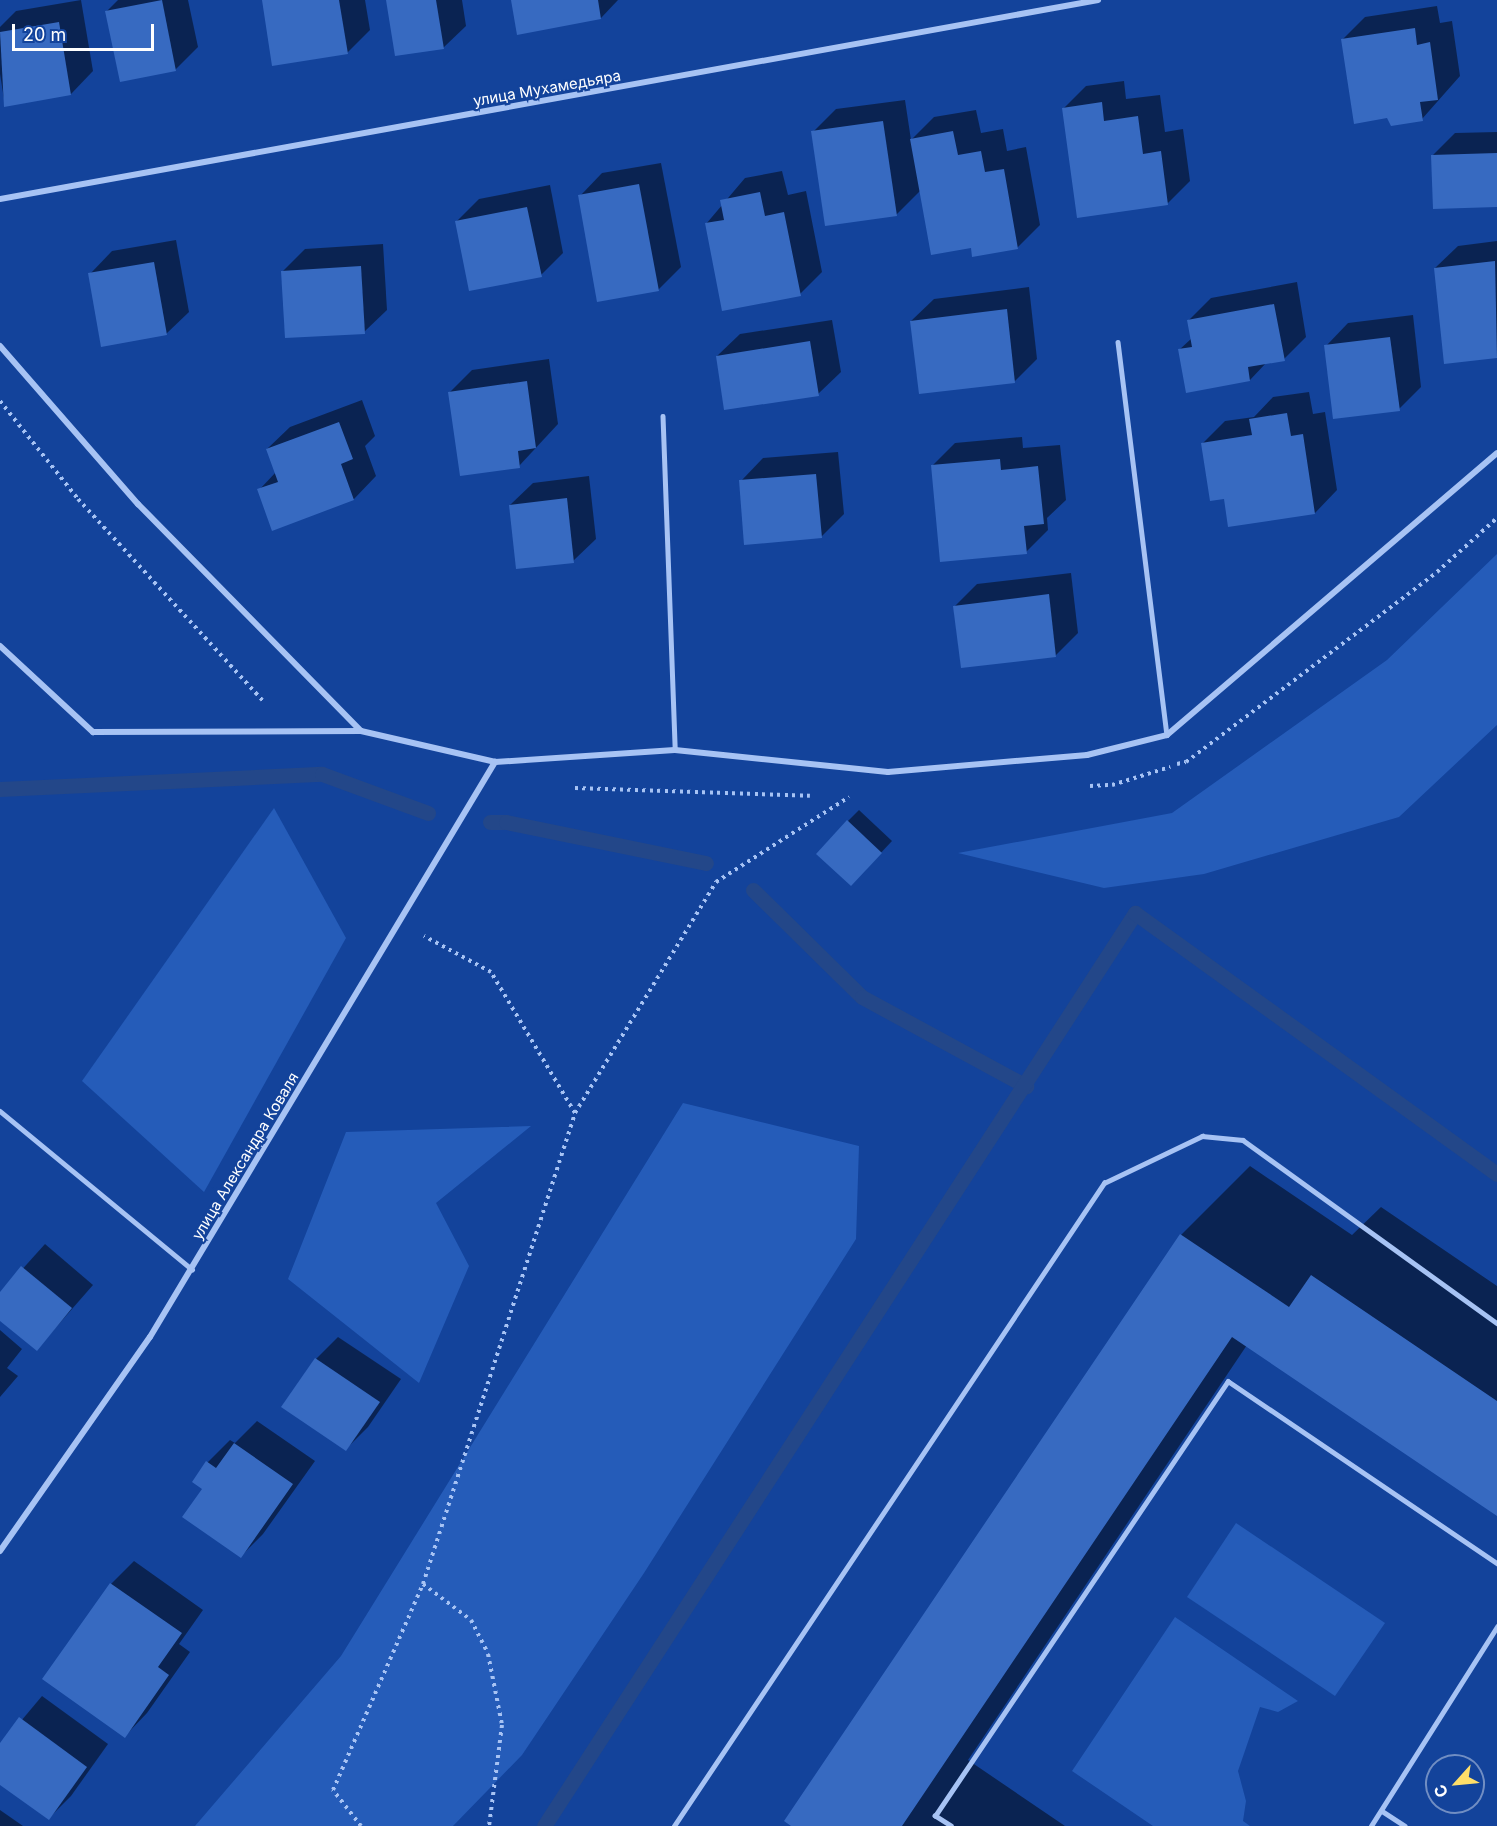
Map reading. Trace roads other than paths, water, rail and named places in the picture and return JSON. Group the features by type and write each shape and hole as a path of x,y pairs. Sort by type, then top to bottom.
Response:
{"street":[{"name":"улица Мухамедьяра","path":"0,199 1098,0"},
{"path":"0,346 138,504 361,731"},
{"path":"0,646 93,732 361,731 495,762 675,750 888,772 1087,755 1167,735 1497,453"},
{"name":"улица Александра Коваля","path":"0,1551 150,1337 495,762"}],"lane":[{"path":"1118,342 1167,735"},
{"path":"663,416 675,750"},
{"path":"0,1111 192,1269"},
{"path":"674,1826 1104,1183 1202,1136 1243,1140 1497,1323"},
{"path":"951,1826 935,1816 1228,1381 1497,1563"},
{"path":"1371,1826 1497,1627"},
{"path":"1382,1811 1405,1826"}],"waterway":[{"path":"0,789 322,774 428,813"},
{"path":"490,822 506,822 706,863"},
{"path":"753,890 862,997 1026,1086"},
{"path":"544,1826 1135,913 1497,1174"}]}
